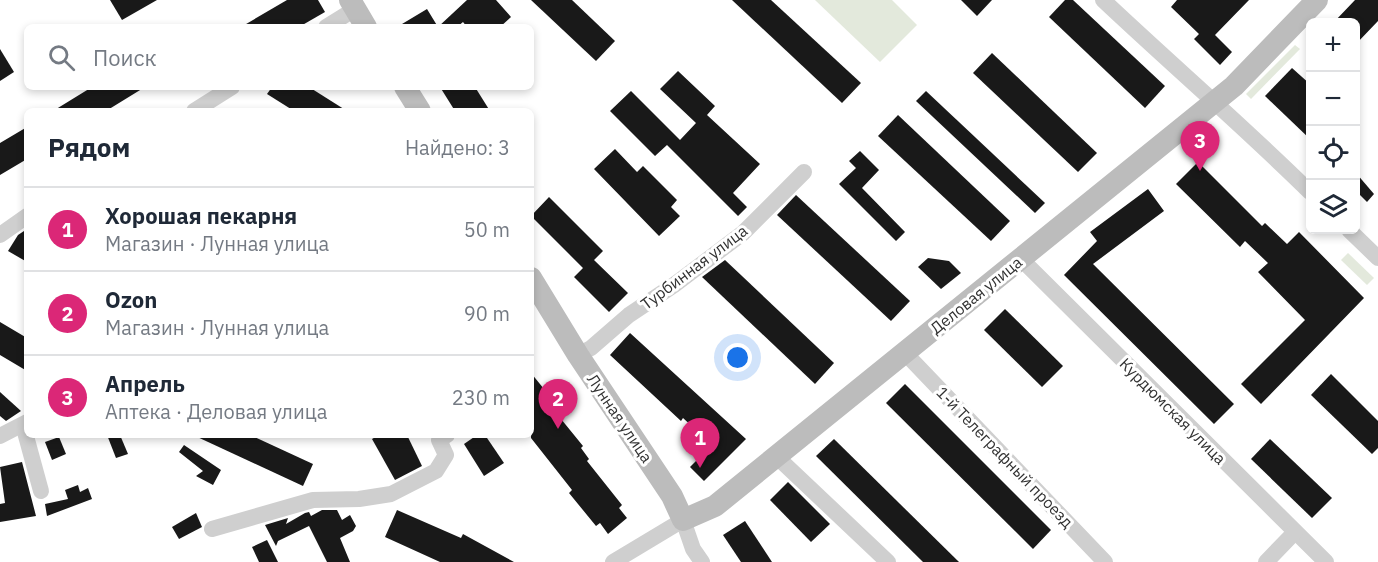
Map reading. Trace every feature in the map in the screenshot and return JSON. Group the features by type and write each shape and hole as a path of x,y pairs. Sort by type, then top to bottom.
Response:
{"street":[{"path":"1103,0 1213,103 1234,118 1306,187"},
{"name":"Деловая улица","path":"613,562 683,520 715,506 777,457 1234,86 1317,0"},
{"path":"332,24 357,12"},
{"path":"199,108 227,90"},
{"path":"407,90 418,108"},
{"name":"Турбинная улица","path":"578,355 591,348 629,315 674,285 743,233 804,172"},
{"path":"0,235 24,218"},
{"path":"1353,234 1378,258"},
{"name":"Курдюмская улица","path":"1021,260 1326,562"},
{"name":"Лунная улица","path":"534,283 578,355 672,496 693,549 702,562"},
{"name":"1-й Телеграфный проезд","path":"905,353 1105,562"},
{"path":"0,436 24,424"},
{"path":"28,438 41,492"},
{"path":"212,529 313,501 359,500 391,494 436,471 446,454 438,440 442,438"},
{"path":"777,457 888,562"},
{"path":"1266,562 1295,532"}],"shaded area":[{"path":"815,0 892,0 917,25 880,62"},
{"path":"1295,45 1300,49 1251,99 1246,94"},
{"path":"1348,253 1374,278 1367,285 1341,260"}],"building":[{"path":"110,0 157,0 122,20"},
{"path":"287,0 318,0 325,12 304,24 246,24"},
{"path":"467,0 496,0 511,17 503,24 465,24 463,22 441,24"},
{"path":"531,0 572,0 615,41 596,61"},
{"path":"732,0 771,0 861,83 842,103"},
{"path":"961,0 992,0 977,16"},
{"path":"1065,0 1073,0 1165,86 1145,108 1049,17"},
{"path":"1177,0 1249,0 1215,35 1232,52 1220,65 1194,39 1199,34 1171,7"},
{"path":"1355,0 1378,0 1378,21 1360,40 1360,18 1338,18"},
{"path":"427,9 436,24 402,24"},
{"path":"0,49 14,72 0,81"},
{"path":"992,53 1097,153 1078,172 973,73"},
{"path":"1292,68 1306,81 1306,135 1265,96"},
{"path":"678,71 715,106 707,115 760,164 733,193 747,207 738,216 667,145 655,156 610,111 631,91 680,140 696,123 660,89"},
{"path":"87,90 140,90 111,108 58,108"},
{"path":"270,90 314,90 342,108 289,108 267,94"},
{"path":"442,90 477,90 488,108 453,108"},
{"path":"926,91 1045,203 1035,213 916,101"},
{"path":"898,115 1010,221 991,241 878,136"},
{"path":"24,129 24,161 0,175 0,143"},
{"path":"615,149 637,172 643,166 677,200 671,207 680,216 659,236 594,169"},
{"path":"860,151 879,170 862,188 905,232 896,241 839,184 856,168 849,161"},
{"path":"1198,162 1262,226 1265,223 1287,244 1299,232 1364,298 1261,404 1241,384 1305,320 1258,272 1268,263 1245,241 1240,247 1176,184"},
{"path":"1360,178 1374,194 1367,202 1360,195"},
{"path":"1148,189 1164,211 1093,264 1234,404 1214,424 1064,275 1097,241 1090,232"},
{"path":"796,195 910,301 891,321 777,215"},
{"path":"549,197 603,251 594,260 628,293 609,312 574,277 583,268 534,219 534,213"},
{"path":"24,231 24,260 8,251 18,235"},
{"path":"928,258 949,261 961,273 941,289 918,267"},
{"path":"725,260 834,363 815,384 702,277"},
{"path":"1005,309 1063,366 1042,387 984,330"},
{"path":"0,322 24,336 24,369 0,355"},
{"path":"630,333 746,439 704,481 690,467 712,445 683,418 681,421 610,355"},
{"path":"1331,374 1378,421 1378,448 1372,454 1311,395"},
{"path":"534,377 551,401 548,403 583,446 581,448 589,459 587,461 622,505 619,508 627,518 608,534 600,523 596,526 569,493 572,490 531,438 534,438"},
{"path":"905,384 1051,530 1033,549 886,403"},
{"path":"0,392 21,411 6,421 0,416"},
{"path":"59,438 66,454 52,460 45,442"},
{"path":"108,438 121,438 128,454 116,458"},
{"path":"199,438 257,438 313,464 303,486"},
{"path":"408,438 422,466 395,480 372,439"},
{"path":"473,438 487,438 504,463 484,476 464,444"},
{"path":"834,439 959,562 923,562 816,456"},
{"path":"1270,439 1332,498 1312,518 1251,459"},
{"path":"184,445 221,470 213,485 196,476 203,471 179,452"},
{"path":"22,462 36,516 0,522 0,504 5,503 0,467"},
{"path":"788,482 830,524 811,542 770,500"},
{"path":"78,485 80,492 88,488 92,499 47,516 45,504 68,499 65,490"},
{"path":"322,510 337,510 342,520 350,515 356,526 353,531 340,538 350,562 327,562 309,526 278,541 276,546 265,525 288,518 286,524 305,513 309,512 311,516"},
{"path":"397,510 461,538 463,534 514,562 440,562 385,537"},
{"path":"196,513 202,527 179,539 172,527"},
{"path":"745,521 772,562 741,562 723,535"},
{"path":"267,540 278,562 259,562 252,547"}],"place":[{"name":"Апрель","path":"1200,171"},
{"name":"Ozon","path":"558,429"},
{"name":"Хорошая пекарня","path":"700,468"}]}
